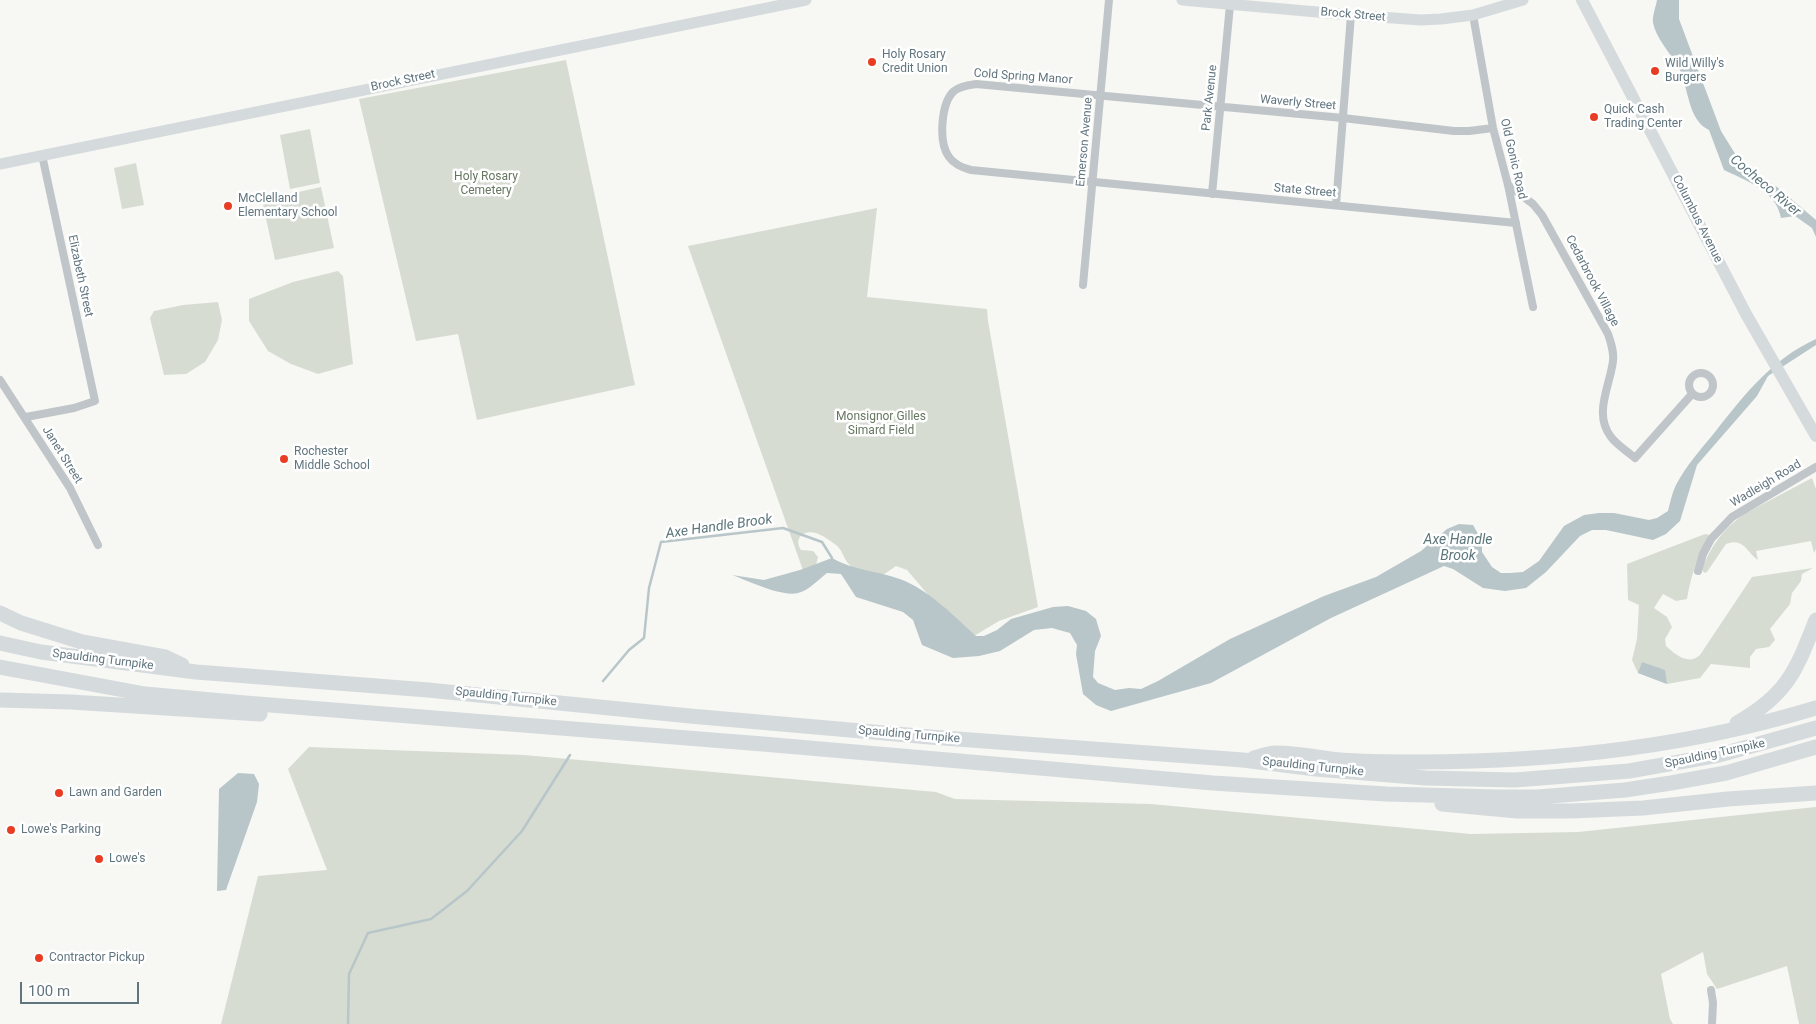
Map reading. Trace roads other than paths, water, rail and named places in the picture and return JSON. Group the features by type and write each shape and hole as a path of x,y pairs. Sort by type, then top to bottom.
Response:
{"highway":[{"path":"0,613 21,623 82,642 165,657 196,672"},
{"path":"1722,732 1758,711 1776,697 1796,666 1816,620"},
{"name":"Spaulding Turnpike","path":"0,643 40,652 196,672 428,690 930,737 1243,760 1316,769 1416,777 1515,780 1630,772 1718,755 1790,737 1816,728"},
{"name":"Spaulding Turnpike","path":"0,667 145,694 783,745 1203,782 1386,794 1498,798 1538,797 1625,790 1726,773 1816,747"},
{"path":"0,700 71,702 224,713 322,717 381,713"},
{"path":"1243,760 1275,753 1352,760 1419,762 1582,755 1722,732 1784,718 1816,708"},
{"path":"1386,794 1414,801 1458,807 1516,811 1571,811 1643,808 1816,792"}],"main road":[{"name":"Columbus Avenue","path":"1582,0 1775,366 1816,436"}],"street":[{"name":"Brock Street","path":"0,164 806,0"},
{"name":"Emerson Avenue","path":"1083,285 1109,0"},
{"name":"Brock Street","path":"1182,0 1421,20 1474,15 1523,0"},
{"name":"Park Avenue","path":"1212,194 1230,5"},
{"path":"1336,205 1351,15"},
{"name":"Old Gonic Road","path":"1474,15 1494,128 1508,185 1533,307"},
{"name":"Cold Spring Manor","path":"1093,181 963,168 954,163 948,156 944,147 942,128 949,98 955,90 970,84 1100,94"},
{"name":"Waverly Street","path":"1100,94 1454,131 1469,132 1494,128"},
{"name":"Elizabeth Street","path":"26,417 74,408 95,401 42,155"},
{"name":"State Street","path":"1093,181 1516,223"},
{"name":"Cedarbrook Village","path":"1508,185 1533,204 1542,215 1608,334 1613,352 1613,362 1605,395 1603,420 1610,437 1635,458 1692,394"},
{"name":"Janet Street","path":"0,380 26,417 70,488 98,546"},
{"name":"Wadleigh Road","path":"1698,571 1703,554 1711,539 1727,521 1816,467"},
{"path":"1711,990 1712,1024"}],"water":[{"name":"Cocheco River","path":"1657,0 1679,0 1679,19 1721,131 1744,168 1777,187 1816,220 1816,237 1812,228 1795,216 1781,218 1778,208 1767,193 1724,170 1709,130 1696,119 1692,111 1682,74 1655,29 1653,17"},
{"name":"Axe Handle Brook","path":"1816,339 1816,345 1768,376 1757,396 1697,465 1680,521 1666,534 1653,540 1606,530 1592,530 1580,536 1546,572 1526,588 1505,591 1483,588 1453,569 1444,566 1331,618 1211,683 1111,711 1096,705 1083,694 1076,654 1077,645 1070,633 1052,628 1034,630 1000,651 979,656 953,658 922,645 913,620 903,612 856,597 841,574 827,573 806,590 791,594 774,591 732,575 764,580 800,570 832,558 849,566 896,578 915,586 943,606 976,636 984,636 997,630 1011,619 1053,607 1068,606 1086,611 1096,619 1101,636 1095,651 1093,677 1098,683 1115,690 1141,689 1230,639 1324,596 1376,577 1421,551 1447,529 1459,524 1473,525 1482,541 1482,552 1492,567 1501,573 1510,573 1523,572 1539,561 1564,526 1584,515 1614,513 1649,520 1657,518 1668,511 1675,488 1689,464 1748,392 1772,367 1800,347"},
{"path":"1642,662 1665,670 1667,684 1638,673"},
{"path":"238,773 254,774 259,784 257,802 226,890 217,891 219,789"}],"waterway":[{"name":"Axe Handle Brook","path":"603,681 629,650 644,638 649,588 661,542 783,528 822,542 832,558"},
{"name":"Axe Handle Brook","path":"348,1024 349,974 368,933 431,919 467,891 522,831 570,755"}],"place":[{"name":"Holy Rosary Credit Union","path":"872,62"},
{"name":"Wild Willy's Burgers","path":"1655,71"},
{"name":"Quick Cash Trading Center","path":"1594,117"},
{"name":"McClelland Elementary School","path":"228,206"},
{"name":"Rochester Middle School","path":"284,459"},
{"name":"Lawn and Garden","path":"59,793"},
{"name":"Lowe's Parking","path":"11,830"},
{"name":"Lowe's","path":"99,859"},
{"name":"Contractor Pickup","path":"39,958"}],"park label":[{"name":"Holy Rosary Cemetery","path":"486,184"},
{"name":"Monsignor Gilles Simard Field","path":"881,424"}]}
